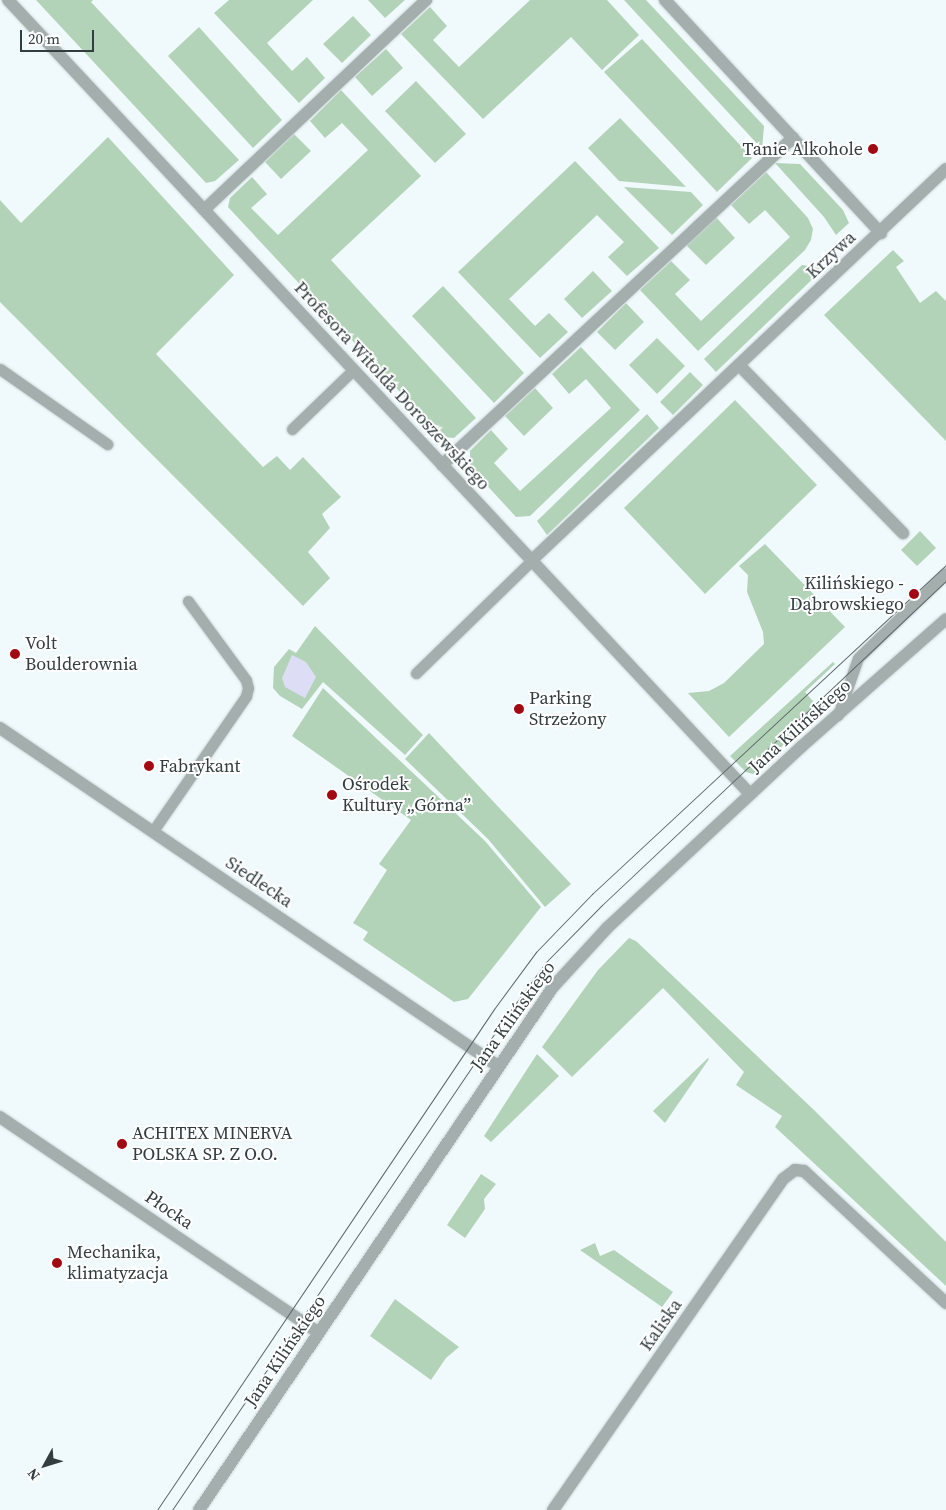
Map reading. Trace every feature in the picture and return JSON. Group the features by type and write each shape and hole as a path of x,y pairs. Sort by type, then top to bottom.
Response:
{"street":[{"name":"Profesora Witolda Doroszewskiego","path":"8,0 750,794"},
{"path":"204,210 426,0"},
{"path":"665,0 881,233"},
{"path":"442,465 793,138"},
{"name":"Krzywa","path":"532,561 881,233 946,169"},
{"path":"739,366 903,532"},
{"name":"Jana Kilińskiego","path":"199,1510 530,1018 578,958 750,794 946,619"},
{"name":"Siedlecka","path":"0,728 498,1066"},
{"name":"Płocka","path":"0,1117 318,1332"},
{"name":"Kaliska","path":"553,1510 783,1179 795,1170 804,1171 946,1303"}],"lane":[{"path":"0,369 107,444"},
{"path":"292,429 353,370"},
{"path":"416,673 532,561"},
{"path":"838,715 853,668 862,653 946,573"},
{"path":"153,831 246,696 248,688 246,680 188,602"}],"green space":[{"path":"36,0 93,0 91,2 239,160 215,181 206,183"},
{"path":"229,0 313,0 267,43 292,71 307,57 325,78 299,103 214,13"},
{"path":"368,0 405,0 385,18"},
{"path":"530,0 607,0 639,35 602,70 571,37 483,119 401,34 430,7 447,26 433,40 459,67"},
{"path":"624,0 646,0 764,126 762,149"},
{"path":"353,16 371,35 342,63 323,44"},
{"path":"199,27 282,120 253,148 168,56"},
{"path":"642,39 752,158 717,192 604,72"},
{"path":"386,49 403,68 372,96 355,77"},
{"path":"416,81 466,134 435,163 385,111"},
{"path":"341,90 421,176 331,260 476,418 454,438 442,437 228,207 230,198 252,177 267,194 251,208 278,235 368,150 342,123 325,138 310,121"},
{"path":"620,118 686,187 619,181 588,148"},
{"path":"294,134 311,151 281,179 265,162"},
{"path":"108,137 234,275 156,354 263,467 277,456 290,470 303,457 341,497 322,514 330,528 308,552 330,578 303,606 0,302 0,200 21,223"},
{"path":"575,161 659,248 627,276 608,257 624,242 597,215 509,299 535,326 549,313 568,332 540,358 458,272"},
{"path":"775,163 800,164 843,210 849,223 836,235 824,217"},
{"path":"766,172 808,218 813,229 811,240 805,250 698,351 640,290 671,261 690,280 675,294 701,321 790,237 765,210 749,224 731,205"},
{"path":"624,187 691,192 703,205 672,235"},
{"path":"715,216 735,238 706,265 685,244"},
{"path":"893,250 904,261 896,267 920,303 936,291 946,301 946,441 824,315"},
{"path":"802,265 824,268 716,372 704,359"},
{"path":"593,271 612,291 582,318 564,299"},
{"path":"443,286 524,373 494,403 412,316"},
{"path":"626,303 644,322 615,350 597,332"},
{"path":"657,338 685,366 657,394 629,365"},
{"path":"581,347 640,410 530,516 516,517 470,467 470,451 491,430 508,449 494,463 520,491 611,408 586,379 569,394 552,374"},
{"path":"690,372 703,385 673,415 660,402"},
{"path":"535,388 553,408 524,436 505,416"},
{"path":"735,400 817,485 705,594 624,508"},
{"path":"647,414 659,428 547,535 537,521"},
{"path":"920,531 936,548 917,566 901,550"},
{"path":"765,544 845,627 729,737 688,693 709,691 724,683 764,644 763,632 747,592 748,575 739,566"},
{"path":"315,626 423,735 405,755 323,682 302,709 280,696 273,688 274,667 289,649 296,653"},
{"path":"833,662 835,664 805,692 818,707 826,699 828,703 753,774 746,772 730,756"},
{"path":"323,688 485,841 541,907 468,999 454,1002 363,940 368,932 353,923 387,870 379,864 411,820 292,736"},
{"path":"429,733 571,884 545,907 488,839 405,759"},
{"path":"629,938 636,941 814,1110 946,1242 946,1286 775,1127 782,1116 736,1085 744,1072 663,988 572,1077 542,1047 598,970"},
{"path":"537,1054 559,1076 491,1142 484,1136"},
{"path":"709,1059 665,1123 653,1111"},
{"path":"481,1174 496,1184 484,1199 485,1209 465,1238 447,1225"},
{"path":"595,1243 600,1256 614,1250 673,1292 662,1307 580,1250"},
{"path":"395,1299 459,1347 446,1358 431,1380 370,1336"}],"water":[{"path":"292,655 306,662 316,677 305,698 285,687 282,678"}],"tram line":[{"path":"157,1510 494,1009 536,952 592,894 946,565"},
{"path":"172,1510 505,1018 546,962 602,905 946,581"}],"place":[{"name":"Tanie Alkohole","path":"873,149"},
{"name":"Kilińskiego - Dąbrowskiego","path":"914,594"},
{"name":"Volt Boulderownia","path":"15,654"},
{"name":"Parking Strzeżony","path":"519,709"},
{"name":"Fabrykant","path":"149,766"},
{"name":"Ośrodek Kultury „Górna”","path":"332,795"},
{"name":"ACHITEX MINERVA POLSKA SP. Z O.O.","path":"122,1144"},
{"name":"Mechanika, klimatyzacja","path":"57,1263"}]}
